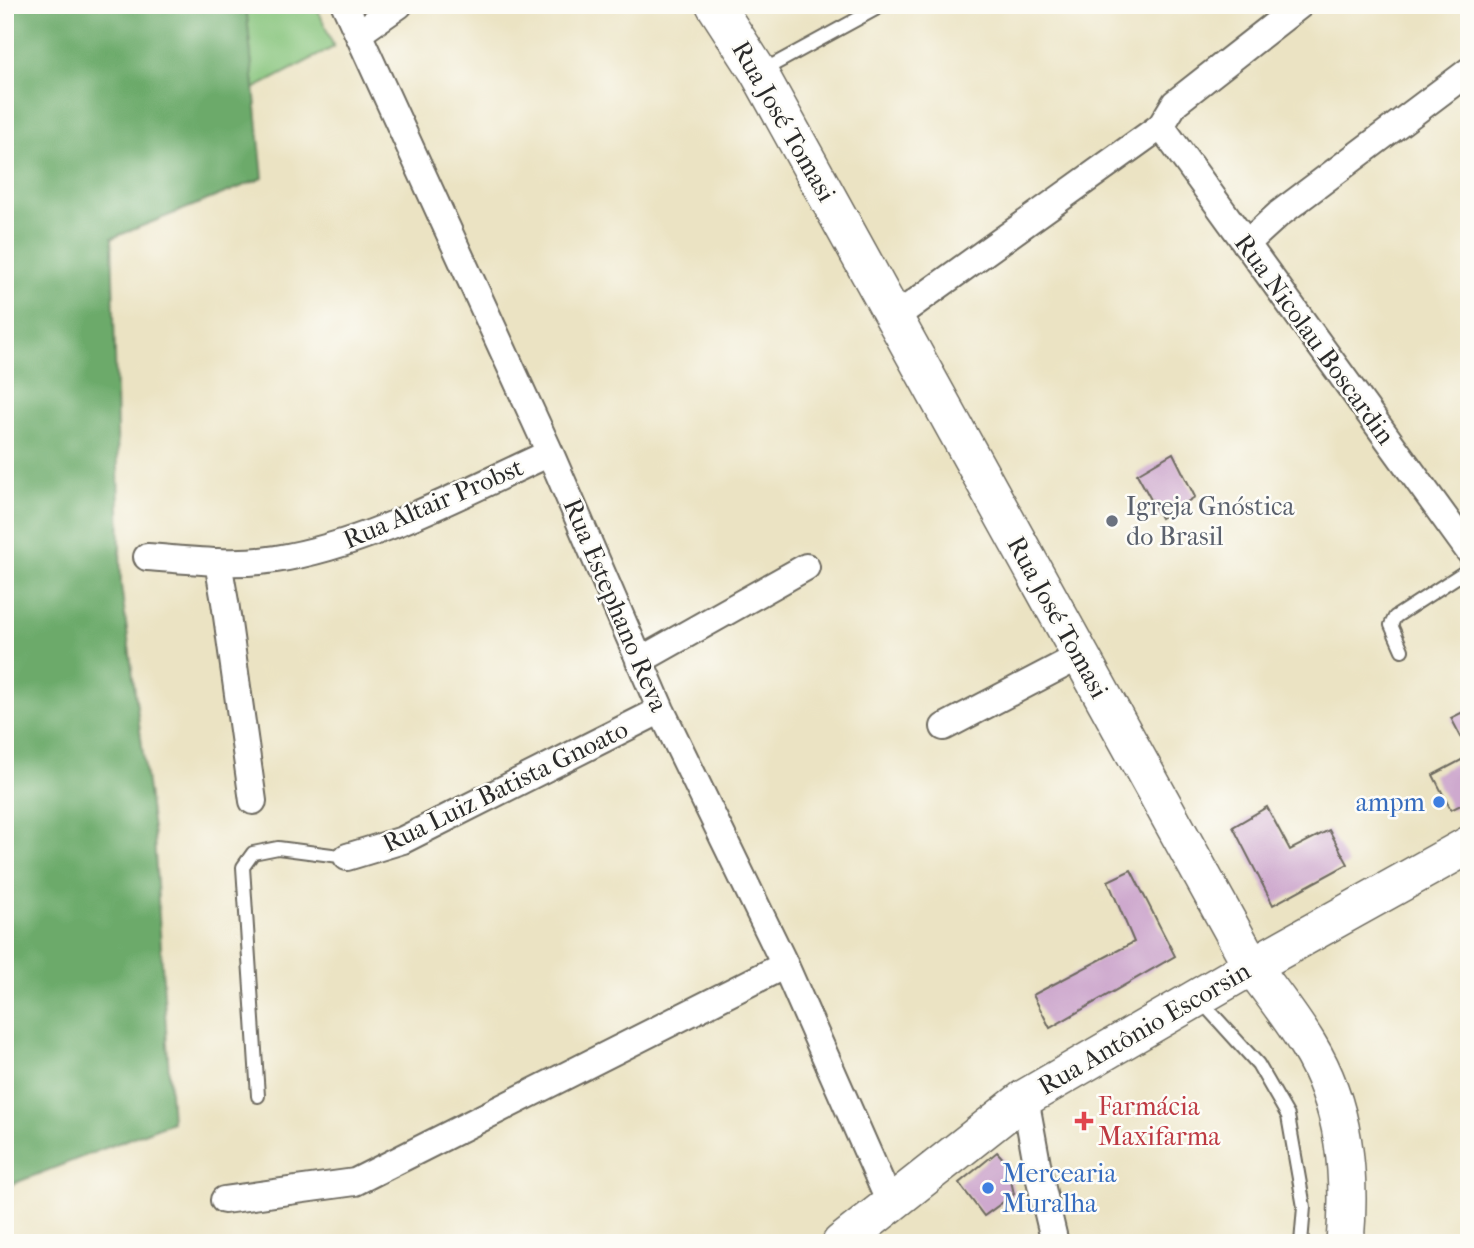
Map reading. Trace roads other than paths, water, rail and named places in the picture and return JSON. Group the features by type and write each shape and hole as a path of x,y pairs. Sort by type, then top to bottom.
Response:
{"street":[{"name":"Rua Estephano Reva","path":"345,5 550,453 639,662 785,965 890,1203"},
{"path":"359,33 399,5"},
{"name":"Rua José Tomasi","path":"715,5 759,73 1252,966 1309,1046 1335,1101 1345,1147 1345,1243"},
{"path":"895,317 1161,127 1175,103 1287,9"},
{"path":"1246,244 1279,214 1469,71"},
{"name":"Rua Nicolau Boscardin","path":"1161,127 1469,551"},
{"name":"Rua Altair Probst","path":"147,557 218,562 276,559 362,537 550,453"},
{"path":"218,562 253,801"},
{"path":"639,662 806,568"},
{"path":"944,727 1080,656"},
{"name":"Rua Luiz Batista Gnoato","path":"347,857 402,840 661,710"},
{"name":"Rua Antônio Escorsin","path":"841,1243 1025,1098 1252,966 1469,845"},
{"path":"224,1200 355,1182 785,965"},
{"path":"1025,1098 1055,1243"}],"lane":[{"path":"759,73 883,5"},
{"path":"1402,650 1391,625 1395,617 1469,569"},
{"path":"258,1097 243,867 253,853 278,848 347,857"},
{"path":"1198,997 1258,1063 1288,1116 1304,1207 1301,1243"}],"place":[{"name":"Igreja Gnóstica do Brasil","path":"1112,521"},
{"name":"ampm","path":"1439,802"},
{"name":"Farmácia Maxifarma","path":"1084,1121"},
{"name":"Mercearia Muralha","path":"988,1188"}]}
